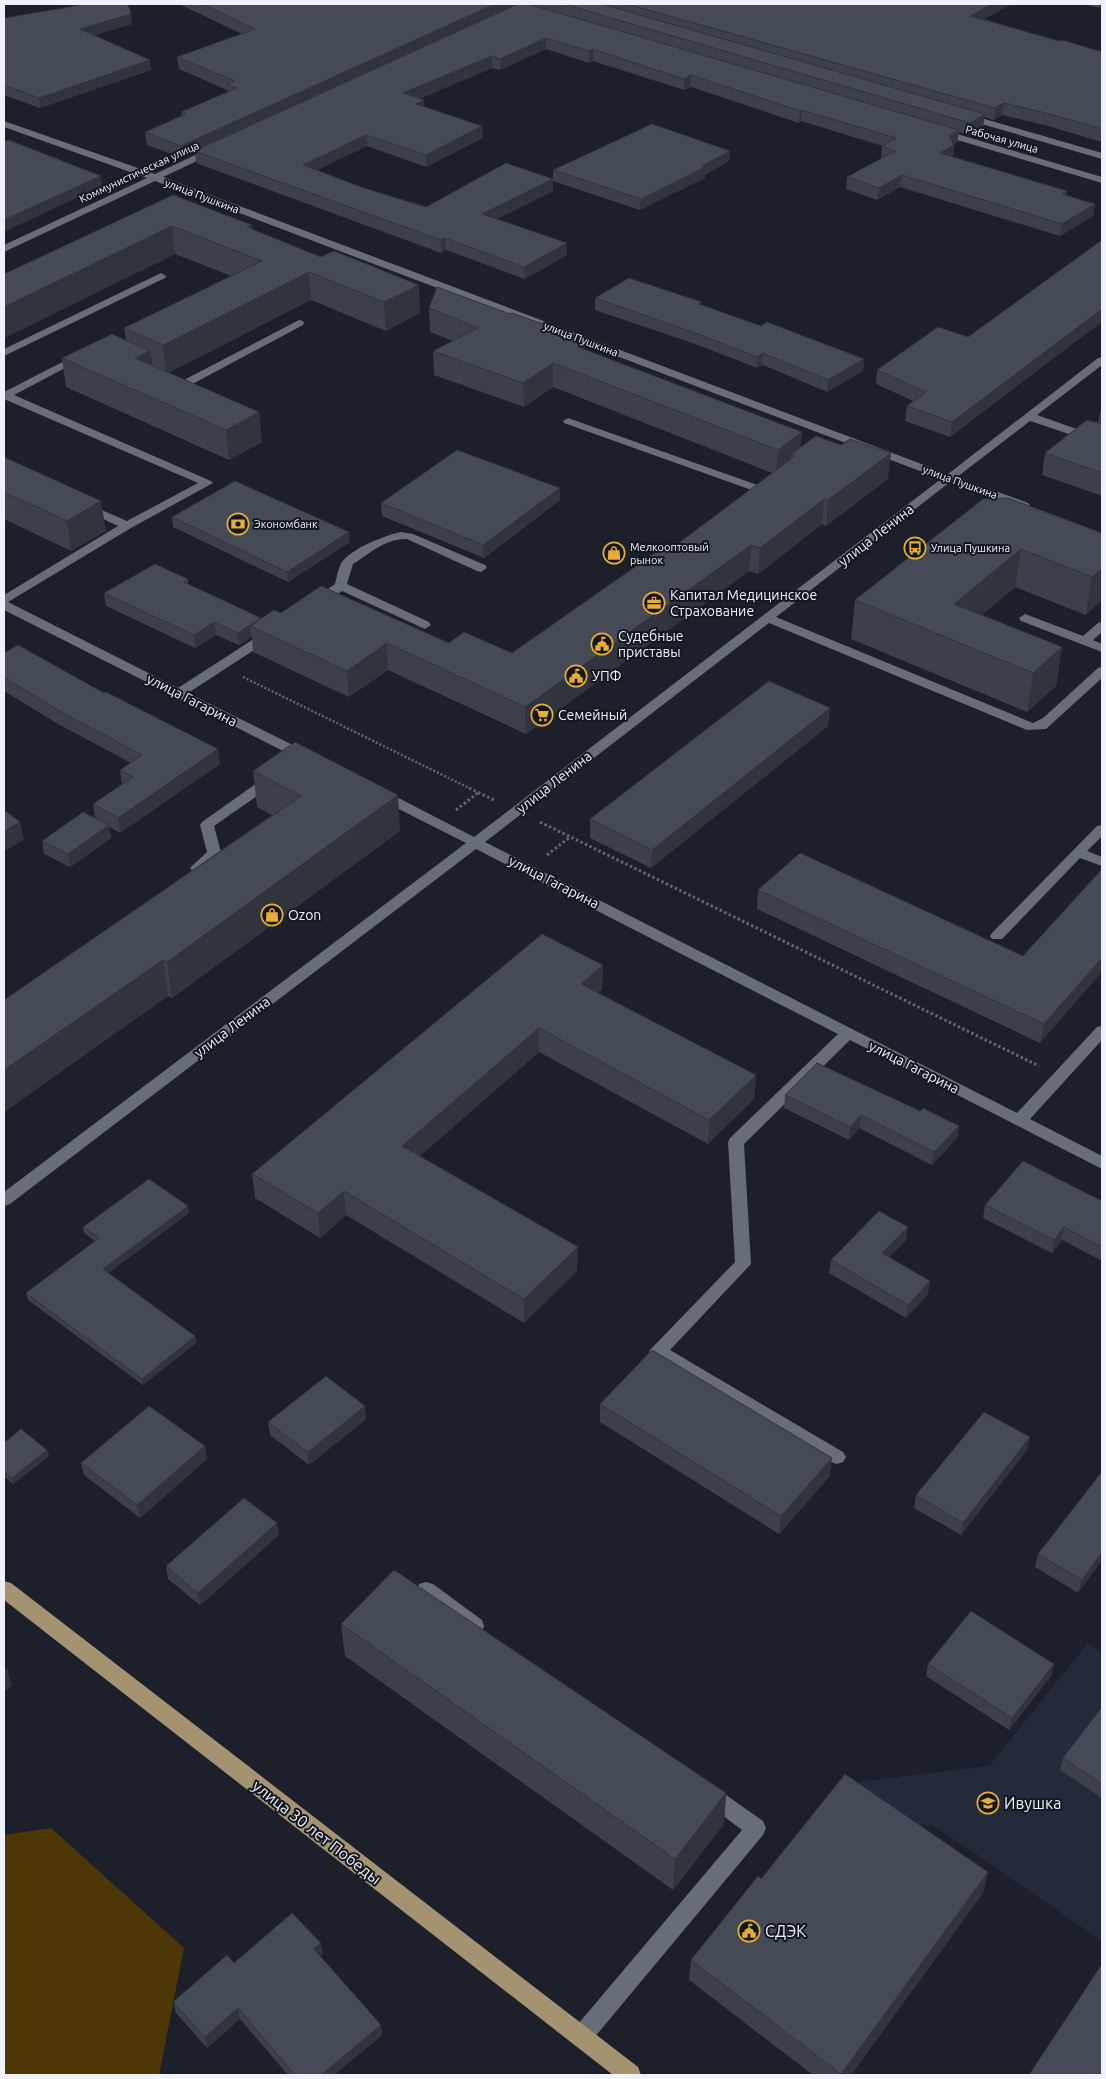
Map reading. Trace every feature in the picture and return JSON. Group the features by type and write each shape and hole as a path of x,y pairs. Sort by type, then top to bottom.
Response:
{"main road":[{"name":"улица 30 лет Победы","path":"4,1589 630,2075"}],"street":[{"name":"Рабочая улица","path":"951,112 1102,156"},
{"name":"улица Пушкина","path":"4,124 154,177 1033,508"},
{"name":"Рабочая улица","path":"930,129 1102,180"},
{"name":"Коммунистическая улица","path":"4,249 226,144"},
{"path":"4,353 162,276"},
{"path":"164,379 181,386 299,323"},
{"path":"4,395 89,352"},
{"name":"улица Ленина","path":"4,1200 517,811 1102,360"},
{"path":"4,395 207,483 128,526 4,600"},
{"path":"1028,416 1102,442"},
{"path":"568,421 764,491 779,480"},
{"path":"823,447 838,436"},
{"path":"74,501 128,526"},
{"path":"309,608 341,586 345,566 348,562 389,536 400,534 409,536 481,568"},
{"path":"341,586 425,625"},
{"name":"улица Гагарина","path":"4,605 179,693 294,762 320,764"},
{"path":"768,618 1032,727 1041,726 1048,721 1102,671"},
{"path":"1025,618 1102,648"},
{"path":"1085,641 1102,626"},
{"path":"179,693 277,629"},
{"path":"187,875 211,858 214,852 207,825 294,762"},
{"name":"улица Гагарина","path":"370,790 476,842 1102,1163"},
{"path":"997,936 1102,829"},
{"path":"1078,852 1102,862"},
{"path":"1019,1121 1102,1031"},
{"path":"837,1457 658,1351 742,1264 736,1142 848,1033"},
{"path":"426,1590 491,1637"},
{"path":"581,2037 756,1828 692,1781"}],"path":[{"path":"220,666 1060,1077"}],"shaded area":[{"name":"Ивушка","path":"1088,1643 1102,1651 1102,1941 933,1825 891,1823 856,1782 989,1766"},
{"path":"51,1828 184,1948 159,2075 4,2075 4,1835"}],"building":[{"path":"84,4 128,4 131,14 80,29 150,60 39,98 4,85 4,18"},
{"path":"202,4 495,4 181,146 145,132 186,114 181,112 237,88 227,85 235,81 177,57 255,29"},
{"path":"518,4 528,4 959,130 949,136 954,145 940,153 1067,191 1062,194 1095,204 1062,224 902,175 879,188 847,177 895,151 882,147 896,138 802,110 800,111 691,75 684,79 593,49 589,51 546,38 500,59 492,56 403,93 424,100 416,104 482,126 426,155 366,135 303,165 361,187 426,207 506,163 553,179 482,214 567,243 524,267 445,238 441,240 194,151"},
{"path":"564,4 601,4 985,114 970,123"},
{"path":"627,4 992,4 970,16 1102,52 1102,129 1004,103 995,108"},
{"path":"652,124 730,151 702,166 705,167 641,199 553,170"},
{"path":"4,140 9,140 101,176 4,220"},
{"path":"173,195 252,225 247,227 321,257 334,251 419,285 384,302 309,272 163,345 124,328 262,261 172,226 4,307 4,274"},
{"path":"1102,240 1102,309 952,422 907,406 926,392 877,370 938,327 968,337"},
{"path":"629,278 702,302 699,304 761,326 767,322 864,359 828,380 763,353 757,357 595,298"},
{"path":"437,287 548,326 545,328 585,342 578,347 802,432 778,450 553,363 523,383 433,351 478,328 429,308"},
{"path":"112,334 150,351 135,358 259,412 226,430 62,358"},
{"path":"1087,420 1102,424 1102,473 1045,453"},
{"path":"816,436 841,445 850,439 891,453 828,500 824,499 760,548 751,545 525,707 387,643 347,671 250,626 274,610 281,613 321,586 449,643 464,632 512,653 662,548 668,551 795,456 791,454"},
{"path":"457,450 560,488 483,545 381,503"},
{"path":"4,457 101,501 67,521 4,492"},
{"path":"235,481 349,532 287,572 172,517"},
{"path":"1008,498 1102,533 1102,568 1092,577 1021,549 954,604 1062,647 1033,673 855,600 983,499"},
{"path":"155,564 188,579 184,582 261,618 238,633 214,622 194,635 104,593"},
{"path":"18,645 104,693 106,692 218,749 118,818 93,804 133,777 120,770 142,755 56,709 4,677 4,653"},
{"path":"769,681 830,708 652,850 590,819"},
{"path":"295,742 398,795 167,962 163,960 4,1070 4,1000 301,796 253,771"},
{"path":"4,810 20,822 4,831"},
{"path":"83,812 109,825 68,854 42,841"},
{"path":"800,853 1023,956 1102,869 1102,958 1044,1024 758,890"},
{"path":"542,934 603,965 581,984 756,1075 709,1120 539,1028 402,1146 578,1247 524,1299 344,1191 318,1213 252,1174"},
{"path":"817,1063 920,1111 923,1108 959,1126 934,1152 861,1115 850,1127 785,1095"},
{"path":"1023,1161 1102,1201 1102,1247 1064,1227 1054,1240 985,1205"},
{"path":"149,1179 188,1206 103,1269 195,1336 142,1379 26,1293 99,1238 83,1227"},
{"path":"879,1211 908,1227 882,1253 930,1281 908,1305 831,1260"},
{"path":"652,1350 832,1458 781,1516 600,1404"},
{"path":"326,1376 365,1406 308,1452 268,1422"},
{"path":"149,1406 205,1446 137,1505 81,1463"},
{"path":"984,1412 1030,1437 963,1523 916,1495"},
{"path":"21,1429 47,1450 12,1478 4,1471 4,1443"},
{"path":"1101,1473 1102,1552 1082,1580 1038,1554"},
{"path":"244,1498 277,1523 198,1593 166,1566"},
{"path":"394,1570 726,1793 675,1859 341,1624"},
{"path":"971,1611 1054,1664 1012,1718 928,1664"},
{"path":"1102,1707 1102,1784 1063,1758"},
{"path":"845,1774 988,1872 841,2074 691,1960 758,1876 761,1879"},
{"path":"292,1913 321,1943 314,1949 381,2025 321,2075 295,2075 238,2008 205,2037 173,2002 227,1955 234,1963"},
{"path":"1102,1964 1102,2075 1029,2075"}],"place":[{"name":"Экономбанк","path":"238,524"},
{"name":"Улица Пушкина","path":"915,548"},
{"name":"Мелкооптовый рынок","path":"614,553"},
{"name":"Капитал Медицинское Страхование","path":"654,603"},
{"name":"Судебные приставы","path":"602,644"},
{"name":"УПФ","path":"576,676"},
{"name":"Семейный","path":"542,715"},
{"name":"Ozon","path":"272,915"},
{"name":"Ивушка","path":"988,1803"},
{"name":"СДЭК","path":"749,1931"}]}
